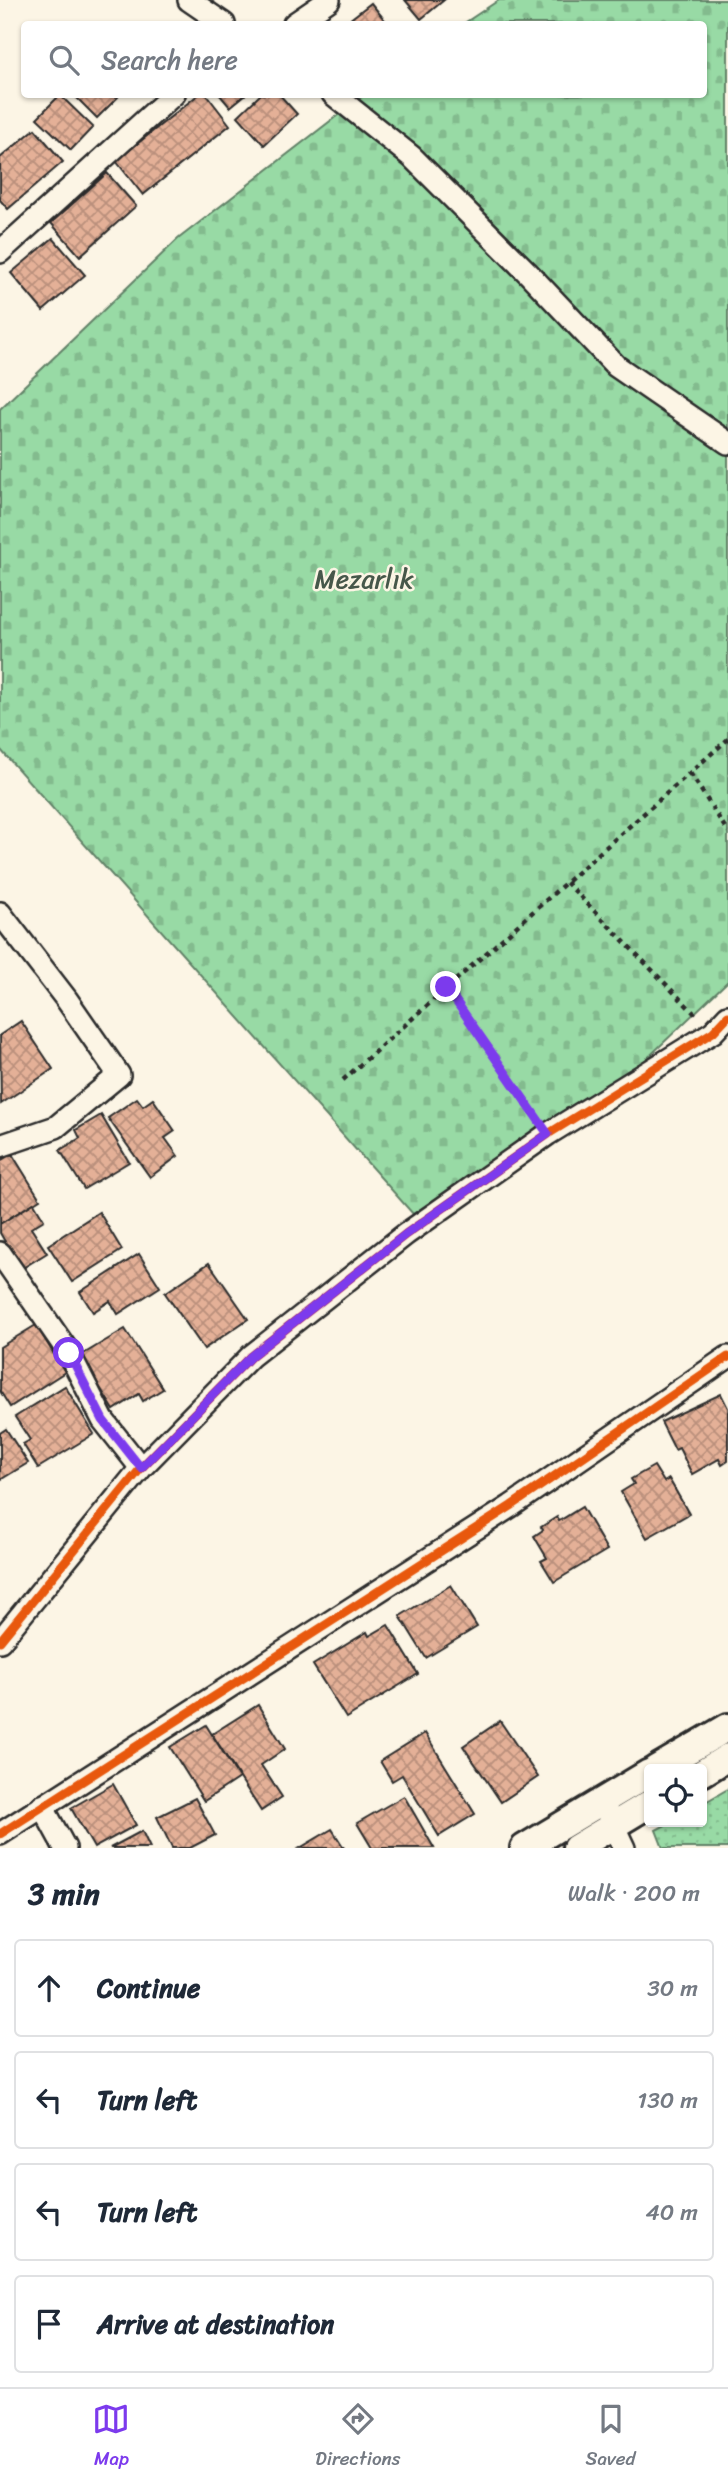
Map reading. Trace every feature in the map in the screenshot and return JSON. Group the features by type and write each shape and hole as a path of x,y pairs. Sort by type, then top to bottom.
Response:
{"street":[{"path":"189,0 219,21"},
{"path":"298,21 329,0"},
{"path":"0,252 170,98"},
{"path":"338,98 412,157 530,274 616,366 728,443"},
{"path":"0,913 67,1000 119,1075 56,1127 0,1146"},
{"path":"0,1641 141,1468 251,1356 406,1234 548,1134 713,1032 728,1016"},
{"path":"0,1253 69,1353 103,1420 141,1468"},
{"path":"0,1833 511,1506 728,1357"},
{"path":"665,1764 728,1727"},
{"path":"707,1770 728,1758"},
{"path":"524,1848 644,1776"},
{"path":"602,1801 619,1837"},
{"path":"42,1806 65,1848"},
{"path":"568,1821 579,1847 619,1837 644,1810"}],"path":[{"path":"343,1080 728,739"},
{"path":"690,773 728,832"},
{"path":"566,882 713,1032"},
{"path":"446,987 548,1134"}],"green space":[{"name":"Mezarlık","path":"499,0 728,0 728,981 636,1069 413,1214 0,749 0,409 178,239 360,98 707,98 707,21 468,21"},
{"path":"728,1789 728,1848 663,1848 656,1830 662,1827 707,1827 707,1801"}],"building":[{"path":"405,0 444,0 421,19"},
{"path":"371,3 386,21 348,21"},
{"path":"57,98 63,98 93,127 71,150 37,118"},
{"path":"77,98 117,98 97,118"},
{"path":"194,98 209,98 230,125 143,195 116,161"},
{"path":"222,98 241,98 230,107"},
{"path":"257,98 283,98 297,114 264,145 238,116"},
{"path":"35,129 63,162 8,209 0,200 0,158"},
{"path":"107,173 136,206 80,256 51,223"},
{"path":"53,238 85,275 43,311 11,273"},
{"path":"21,1021 53,1069 1,1104 0,1035"},
{"path":"137,1098 143,1106 153,1099 175,1131 165,1138 178,1156 150,1177 108,1118"},
{"path":"101,1115 129,1162 84,1189 60,1150 80,1138 76,1130"},
{"path":"12,1154 40,1199 0,1224 0,1161"},
{"path":"34,1203 44,1220 31,1228 47,1253 21,1269 0,1233 0,1224"},
{"path":"99,1212 122,1250 72,1282 48,1245"},
{"path":"139,1254 160,1287 118,1314 110,1301 93,1312 80,1292"},
{"path":"209,1263 248,1319 204,1349 165,1293"},
{"path":"36,1325 65,1372 10,1407 0,1391 0,1347"},
{"path":"125,1329 163,1389 143,1401 139,1394 114,1410 80,1356"},
{"path":"65,1386 94,1434 38,1468 23,1444 30,1440 15,1417"},
{"path":"721,1394 728,1408 728,1461 722,1465 719,1459 692,1474 679,1448 675,1450 661,1422"},
{"path":"6,1429 28,1463 0,1480 0,1433"},
{"path":"654,1466 664,1482 669,1479 689,1514 647,1538 621,1492 634,1484 631,1479"},
{"path":"582,1507 607,1550 554,1582 541,1561 547,1558 534,1536 543,1530 541,1527 557,1517 559,1521"},
{"path":"451,1585 477,1627 426,1658 400,1616"},
{"path":"388,1625 418,1674 346,1718 313,1665 367,1632 369,1636"},
{"path":"258,1705 285,1749 261,1765 282,1797 261,1811 212,1734"},
{"path":"500,1721 538,1777 501,1802 463,1746"},
{"path":"206,1725 239,1778 204,1801 170,1747"},
{"path":"425,1733 475,1814 439,1836 402,1775 392,1781 380,1761"},
{"path":"113,1784 136,1825 94,1848 71,1808"},
{"path":"404,1796 434,1848 372,1848 357,1823"},
{"path":"195,1798 215,1835 190,1848 172,1848 157,1817"},
{"path":"332,1829 344,1848 300,1848"},
{"path":"142,1831 150,1848 110,1848"}],"cycle path":[{"path":"0,1641 141,1468 251,1356 406,1234 548,1134 713,1032 728,1016"},
{"path":"0,1834 511,1506 728,1357"}],"route":[{"path":"69,1353 103,1420 141,1468 251,1356 406,1234 548,1134 446,987"}]}
